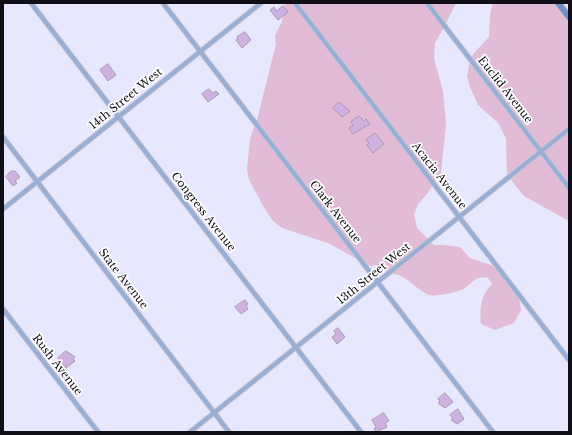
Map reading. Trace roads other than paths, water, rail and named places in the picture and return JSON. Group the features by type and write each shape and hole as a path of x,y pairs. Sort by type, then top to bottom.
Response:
{"street":[{"name":"Congress Avenue","path":"31,3 361,432"},
{"name":"Clark Avenue","path":"163,3 493,432"},
{"name":"14th Street West","path":"3,209 261,3"},
{"name":"Acacia Avenue","path":"295,3 569,360"},
{"name":"Euclid Avenue","path":"427,3 569,188"},
{"path":"558,3 569,17"},
{"name":"13th Street West","path":"190,432 569,129"},
{"name":"State Avenue","path":"3,137 229,432"},
{"name":"Rush Avenue","path":"3,309 98,432"}]}
